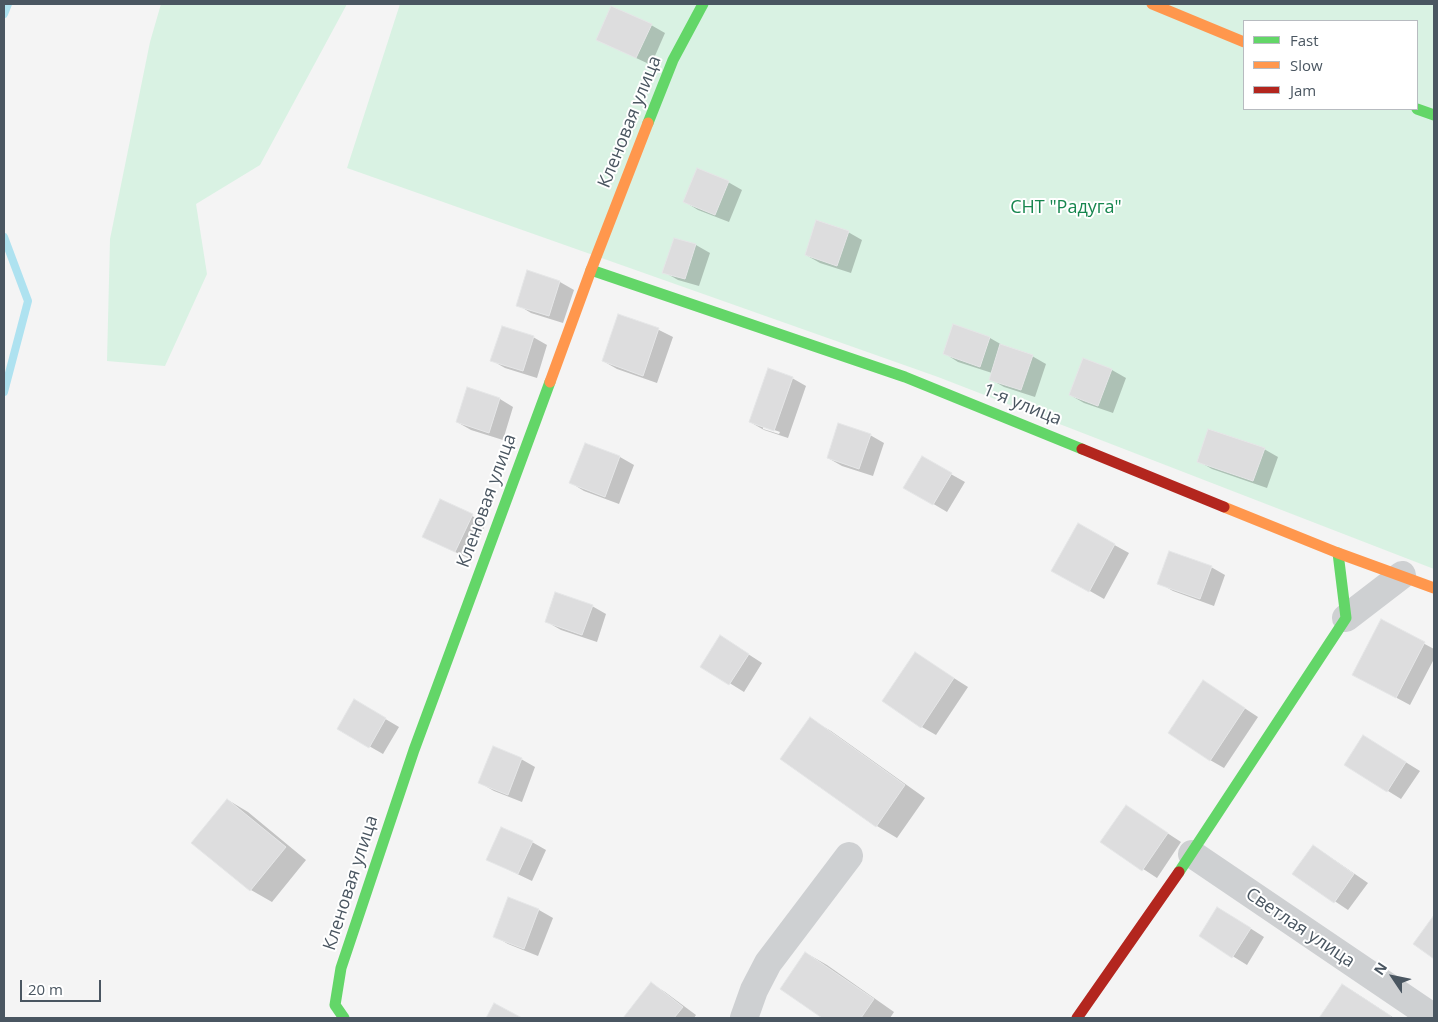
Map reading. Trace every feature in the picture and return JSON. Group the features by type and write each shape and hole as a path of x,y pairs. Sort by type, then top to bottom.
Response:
{"street":[{"name":"Кленовая улица","path":"344,1018 335,1005 344,959 414,750 591,270 673,60 703,4"},
{"path":"1152,4 1243,42"},
{"path":"1418,109 1434,115"},
{"name":"1-я улица","path":"591,270 906,376 1338,553 1434,588"},
{"path":"1338,553 1346,618"},
{"path":"1077,1018 1192,854 1346,618 1402,575"},
{"name":"Светлая улица","path":"1192,854 1434,1018"},
{"path":"744,1018 754,990 768,963 849,856"}],"green space":[{"path":"161,4 347,4 260,165 196,204 207,274 165,366 107,361 110,239 150,42"},
{"name":"СНТ \"Радуга\"","path":"400,4 1434,4 1434,569 938,377 347,168"}],"building":[{"path":"611,6 652,24 636,58 596,40"},
{"path":"697,168 729,181 715,215 683,202"},
{"path":"816,220 849,231 837,266 805,255"},
{"path":"674,238 696,244 685,279 662,273"},
{"path":"527,270 560,281 549,316 516,306"},
{"path":"618,314 659,328 643,376 602,361"},
{"path":"953,324 990,337 980,367 943,354"},
{"path":"502,326 534,336 523,371 490,361"},
{"path":"1000,344 1033,355 1021,390 989,380"},
{"path":"1083,358 1112,369 1098,406 1069,395"},
{"path":"768,368 793,377 774,431 749,422"},
{"path":"467,387 500,398 489,433 456,422"},
{"path":"838,423 871,434 859,469 827,458"},
{"path":"1208,429 1265,448 1253,481 1197,462"},
{"path":"585,443 620,456 605,497 569,483"},
{"path":"922,456 952,473 933,505 903,488"},
{"path":"440,499 473,514 455,552 422,537"},
{"path":"1078,523 1115,544 1089,592 1051,571"},
{"path":"1169,551 1212,566 1200,599 1157,584"},
{"path":"555,592 593,605 582,635 545,622"},
{"path":"1381,619 1425,642 1396,698 1352,675"},
{"path":"720,635 749,654 729,685 700,667"},
{"path":"915,652 954,678 921,728 882,701"},
{"path":"1203,680 1245,708 1210,761 1168,733"},
{"path":"354,699 386,718 369,748 337,729"},
{"path":"810,717 905,785 876,827 780,759"},
{"path":"1363,735 1406,762 1387,792 1344,765"},
{"path":"493,746 522,758 508,795 478,783"},
{"path":"227,799 286,847 250,891 191,843"},
{"path":"1126,805 1168,833 1142,871 1100,842"},
{"path":"501,827 533,841 518,874 486,860"},
{"path":"1313,845 1354,874 1334,903 1292,874"},
{"path":"508,897 539,909 524,949 493,937"},
{"path":"1217,907 1251,928 1232,958 1199,936"},
{"path":"1434,915 1434,959 1413,944"},
{"path":"805,952 874,999 861,1018 822,1018 780,989"},
{"path":"651,982 683,1007 674,1018 623,1018"},
{"path":"1342,984 1391,1016 1390,1018 1319,1018"},
{"path":"494,1003 522,1018 486,1018"}],"waterway":[{"path":"4,14 8,4"},
{"path":"4,237 28,301 4,392"}],"traffic: fast":[{"path":"648,123 673,60 703,4"},
{"path":"1418,109 1434,115"},
{"path":"591,270 905,377 1082,449"},
{"path":"344,1018 335,1005 341,968 414,750 550,382"},
{"path":"1179,872 1346,618 1338,553"}],"traffic: slow":[{"path":"1152,4 1243,42"},
{"path":"550,382 648,123"},
{"path":"1224,507 1338,553 1434,588"}],"traffic: jam":[{"path":"1082,449 1224,507"},
{"path":"1077,1018 1179,872"}]}
